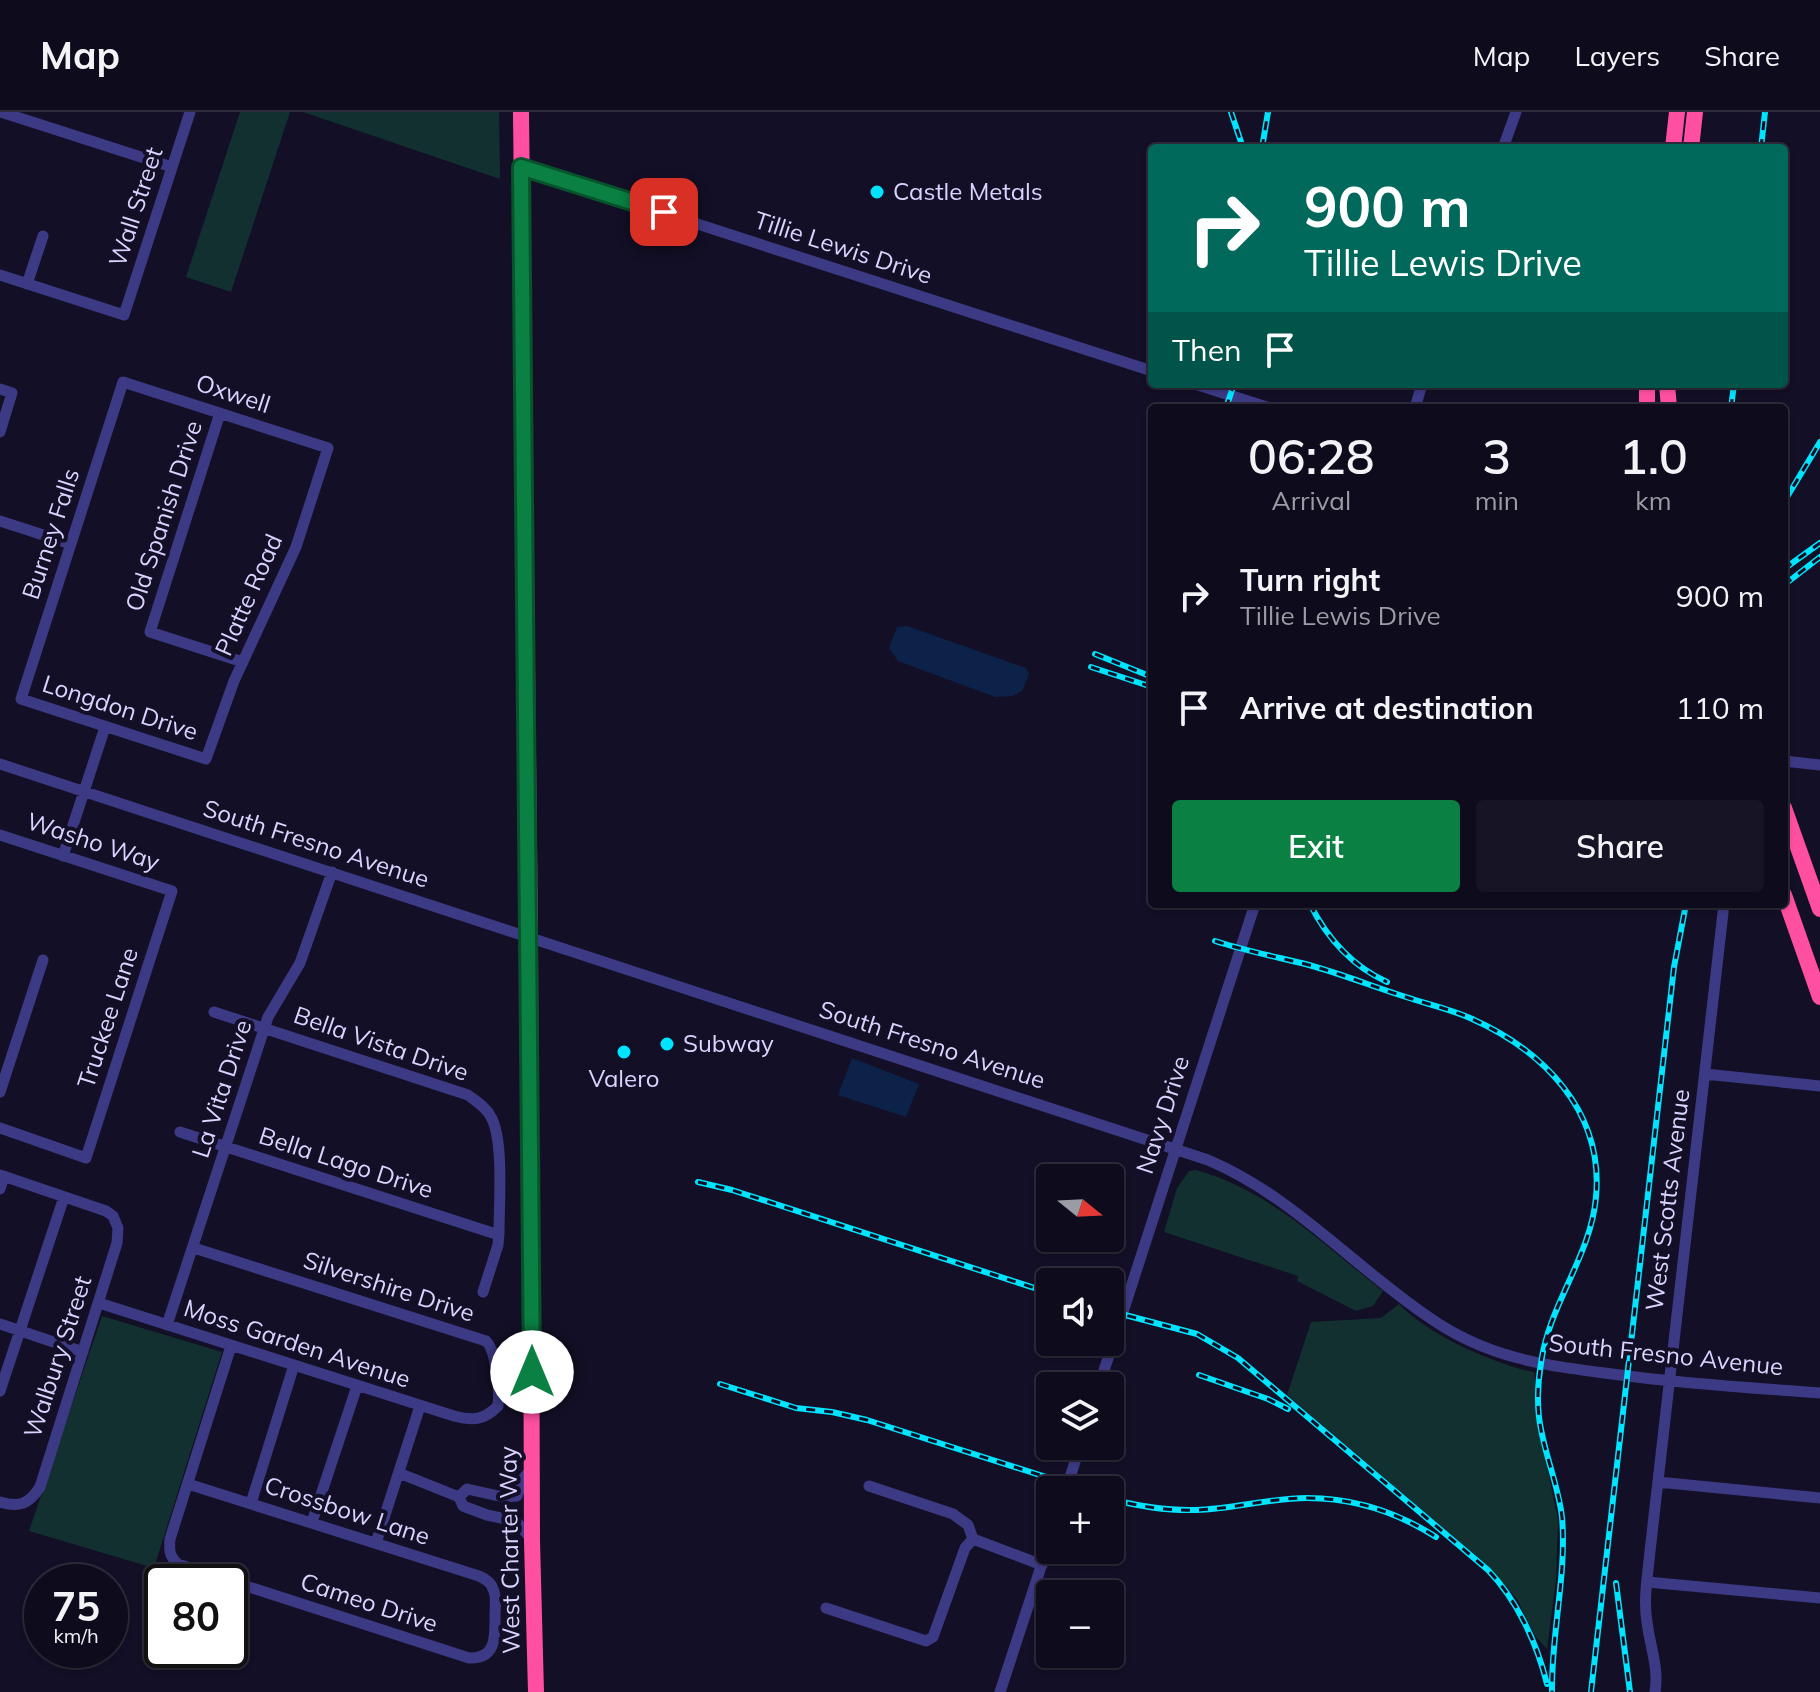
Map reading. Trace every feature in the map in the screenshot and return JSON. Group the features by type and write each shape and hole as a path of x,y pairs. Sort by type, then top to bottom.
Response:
{"highway":[{"name":"West Charter Way","path":"521,112 530,936 532,1541 536,1692"},
{"path":"1673,144 1677,112"},
{"path":"1691,144 1695,112"},
{"path":"1788,819 1820,909"},
{"path":"1788,906 1820,997"}],"street":[{"path":"1,112 172,167"},
{"name":"Wall Street","path":"27,284 124,315 190,112"},
{"path":"1504,144 1516,112"},
{"name":"Tillie Lewis Drive","path":"521,167 1148,370"},
{"path":"0,275 27,284 43,236"},
{"name":"Oxwell","path":"123,382 328,448"},
{"name":"Burney Falls","path":"21,699 123,382"},
{"path":"1208,388 1258,404"},
{"path":"0,389 12,393 0,432"},
{"name":"Old Spanish Drive","path":"220,413 150,632 243,662"},
{"name":"Platte Road","path":"206,759 223,709 296,547 328,448"},
{"path":"0,521 71,544"},
{"name":"Longdon Drive","path":"21,699 206,759"},
{"path":"63,856 105,727"},
{"path":"1788,761 1820,765"},
{"name":"South Fresno Avenue","path":"0,764 1176,1147 1238,1172 1270,1193 1431,1319 1465,1340 1496,1353 1540,1364 1669,1381 1820,1393"},
{"name":"Washo Way","path":"0,835 172,891"},
{"name":"La Vita Drive","path":"167,1325 268,1017 300,963 332,872"},
{"name":"Truckee Lane","path":"0,1128 86,1158 172,891"},
{"name":"Navy Drive","path":"1104,1372 1254,908"},
{"name":"West Scotts Avenue","path":"1655,1692 1657,1669 1647,1622 1647,1582 1724,908"},
{"path":"0,1092 43,960"},
{"name":"Bella Vista Drive","path":"214,1012 468,1095 485,1108 493,1119 498,1136 499,1235"},
{"path":"1705,1074 1820,1086"},
{"name":"Bella Lago Drive","path":"180,1132 499,1235"},
{"path":"0,1189 2,1176 64,1197 0,1391"},
{"name":"Walbury Street","path":"0,1502 12,1506 24,1505 34,1498 41,1485 117,1243 118,1228 113,1216 64,1197"},
{"path":"483,1292 499,1235"},
{"name":"Silvershire Drive","path":"194,1248 486,1341 491,1345 499,1398 498,1406 482,1419"},
{"name":"Moss Garden Avenue","path":"99,1303 420,1406 470,1420 482,1419"},
{"path":"0,1324 83,1352"},
{"path":"188,1484 231,1346"},
{"path":"251,1503 294,1365"},
{"path":"312,1522 357,1386"},
{"path":"376,1543 420,1406"},
{"path":"459,1497 467,1489 503,1497 517,1496 523,1479 532,1468"},
{"path":"399,1473 459,1497 463,1506 516,1521 532,1541"},
{"path":"1658,1482 1820,1498"},
{"name":"Crossbow Lane","path":"188,1484 479,1576 490,1583"},
{"name":"Cameo Drive","path":"188,1484 170,1539 170,1554 178,1564 480,1659 492,1649 495,1641 495,1592 490,1583"},
{"path":"869,1486 953,1514 968,1525 973,1539 1042,1565 1000,1692"},
{"path":"826,1608 926,1641 933,1637 965,1548 973,1539"},
{"path":"1647,1582 1820,1598"}],"green space":[{"path":"240,112 290,112 231,292 186,277"},
{"path":"303,112 499,112 500,179"},
{"path":"1196,1170 1249,1192 1296,1221 1383,1291 1373,1306 1356,1311 1297,1281 1298,1276 1164,1232 1177,1188 1189,1171"},
{"path":"1399,1304 1443,1337 1500,1362 1534,1372 1558,1520 1556,1580 1547,1649 1535,1636 1517,1599 1489,1567 1287,1395 1311,1322 1381,1318"},
{"path":"102,1316 222,1352 155,1564 144,1565 29,1531"}],"water":[{"path":"907,626 1026,668 1029,674 1022,691 1012,696 995,697 898,661 889,648 897,627"},
{"path":"852,1058 919,1084 906,1117 838,1095"}],"railway":[{"path":"1231,112 1242,144"},
{"path":"1263,144 1268,112"},
{"path":"1761,144 1765,112"},
{"path":"1227,404 1233,388"},
{"path":"1732,404 1734,388"},
{"path":"1788,495 1820,442"},
{"path":"1788,566 1820,543"},
{"path":"1788,582 1820,557"},
{"path":"1095,654 1148,675"},
{"path":"1091,667 1148,686"},
{"path":"1312,908 1342,950 1363,968 1387,982"},
{"path":"1591,1692 1674,967 1685,908"},
{"path":"1215,941 1321,969 1470,1018 1522,1047 1563,1087 1579,1111 1590,1137 1596,1166 1593,1219 1545,1341 1538,1390 1541,1430 1562,1517 1562,1561 1552,1692"},
{"path":"698,1182 732,1190 1036,1288"},
{"path":"1124,1315 1197,1334 1238,1358 1488,1570 1525,1623 1547,1684"},
{"path":"1199,1375 1288,1409"},
{"path":"720,1384 796,1408 867,1420 1043,1476"},
{"path":"1124,1502 1185,1510 1293,1498 1342,1501 1406,1520 1436,1537"},
{"path":"1616,1583 1630,1692"}],"place":[{"name":"Castle Metals","path":"877,192"},
{"name":"Subway","path":"667,1044"},
{"name":"Valero","path":"624,1052"}],"route":[{"path":"532,1372 521,167 664,212"}]}
